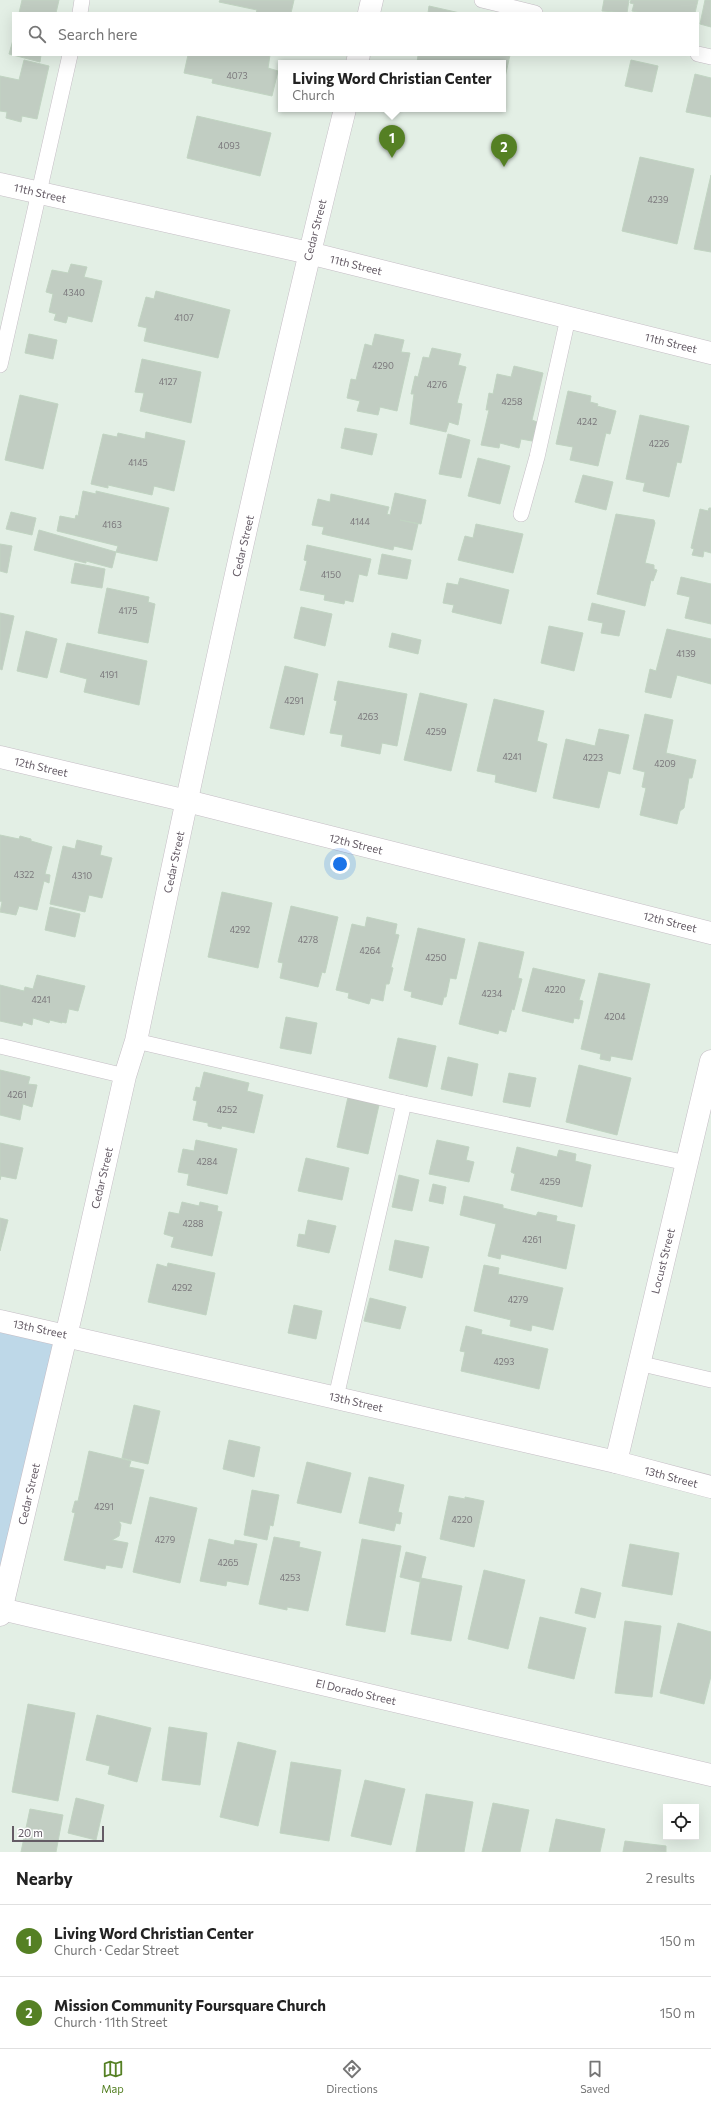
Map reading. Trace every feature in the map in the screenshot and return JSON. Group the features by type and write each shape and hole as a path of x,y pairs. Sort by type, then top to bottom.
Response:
{"street":[{"path":"369,12 372,0"},
{"name":"Cedar Street","path":"1,1612 125,1076 136,1041 187,801 309,253 344,112"},
{"name":"11th Street","path":"0,184 309,253 711,353"},
{"name":"12th Street","path":"0,757 187,801 711,933"},
{"name":"Locust Street","path":"616,1462 638,1363 711,1061"},
{"name":"13th Street","path":"0,1321 616,1462 711,1487"},
{"name":"El Dorado Street","path":"1,1612 711,1775"}],"lane":[{"path":"80,12 82,0"},
{"path":"482,0 531,12"},
{"path":"699,54 711,57"},
{"path":"0,365 70,56"},
{"path":"521,514 538,457 568,318"},
{"path":"136,1041 404,1103 687,1163"},
{"path":"0,1046 125,1076"},
{"path":"336,1397 404,1103"},
{"path":"638,1363 711,1380"}],"shaded area":[{"path":"0,1316 62,1330 0,1584"}],"building":[{"path":"22,0 59,0 56,12 19,12"},
{"path":"220,0 294,0 291,12 256,12 257,10 219,2"},
{"path":"604,0 629,0 627,12 602,11"},
{"path":"631,0 698,0 695,12 637,12 632,11 634,4 630,3"},
{"path":"705,0 711,0 711,27 700,24"},
{"path":"429,6 456,12 428,12"},
{"path":"12,44 12,55 9,54"},
{"path":"17,56 41,56 40,62"},
{"path":"188,56 270,56 268,68 278,71 272,96 212,83 213,79 184,73"},
{"path":"418,56 510,56 506,73 506,60 417,60"},
{"path":"24,60 49,66 37,119 22,116 21,122 6,118 7,112 0,111 0,76 19,80"},
{"path":"631,60 658,66 652,92 625,86"},
{"path":"695,74 711,78 711,117 686,112"},
{"path":"197,116 271,133 260,176 187,158"},
{"path":"640,157 694,169 677,244 622,231"},
{"path":"711,175 711,252 694,249"},
{"path":"71,264 87,267 84,277 102,281 92,322 68,316 66,323 54,320 56,314 49,312 53,294 46,292 52,270 68,273"},
{"path":"156,291 230,310 218,358 144,341 147,328 138,326 146,297 154,299"},
{"path":"29,334 57,340 53,359 25,353"},
{"path":"375,334 404,340 401,352 410,353 397,411 380,407 378,415 357,411 360,401 347,398 351,379 356,380 365,344 372,346"},
{"path":"432,348 461,354 458,365 466,367 457,403 462,404 458,425 449,422 446,432 410,424 414,394 411,394 415,376 418,377 423,357 429,358"},
{"path":"142,359 201,372 191,423 140,411 144,393 135,392"},
{"path":"514,366 543,373 532,420 537,422 532,441 521,439 519,448 500,443 499,448 481,445 489,410 486,410 489,393 493,394 497,374 511,377"},
{"path":"568,391 591,396 590,402 598,404 597,406 616,411 610,434 606,433 598,466 570,460 573,447 556,444"},
{"path":"20,395 58,404 43,469 5,460"},
{"path":"640,415 689,426 681,463 677,462 669,497 643,491 645,483 626,479"},
{"path":"345,428 377,434 372,455 341,448"},
{"path":"146,432 185,441 174,491 154,486 152,495 108,485 108,488 91,484 103,434 117,437 118,433 145,439"},
{"path":"448,434 470,440 461,478 439,474"},
{"path":"478,458 510,466 500,504 468,496"},
{"path":"583,475 613,482 606,510 575,502"},
{"path":"83,491 96,494 96,491 169,508 157,561 116,552 118,546 57,531 60,516 75,519 76,515 78,516"},
{"path":"395,493 426,500 421,524 400,520 418,524 412,550 394,546 393,550 322,534 324,527 312,525 318,499 330,502 331,494 389,507 387,514 390,515"},
{"path":"709,508 711,508 711,553 704,551 703,557 692,555 694,549 691,548 700,509 708,511"},
{"path":"11,512 36,518 32,535 6,529"},
{"path":"616,514 654,520 655,523 645,563 654,565 654,569 657,570 653,581 651,580 645,606 597,594"},
{"path":"476,524 523,534 513,573 458,560 465,536 473,538"},
{"path":"39,530 116,552 112,568 34,550"},
{"path":"0,544 12,546 7,573 0,571"},
{"path":"307,545 371,559 367,576 359,574 353,602 345,600 344,604 324,600 325,595 300,590 307,561 304,560"},
{"path":"382,554 411,560 407,579 378,574"},
{"path":"75,563 105,569 102,588 71,583"},
{"path":"681,577 711,584 711,624 685,618 690,597 677,594"},
{"path":"460,578 509,590 501,624 452,612 454,605 443,603 447,583 458,585"},
{"path":"107,588 149,597 148,602 155,604 148,643 98,633"},
{"path":"592,603 625,611 619,636 601,633 603,623 588,620"},
{"path":"301,607 332,614 325,646 294,638"},
{"path":"0,613 14,616 2,670 0,669"},
{"path":"549,626 583,633 574,671 541,663"},
{"path":"667,629 711,639 711,684 677,675 671,698 645,692 650,669 656,671"},
{"path":"26,631 57,639 47,678 17,671"},
{"path":"392,633 421,640 418,654 389,647"},
{"path":"67,643 147,661 139,705 84,692 87,679 60,672"},
{"path":"285,666 318,674 304,735 270,728"},
{"path":"338,681 407,694 397,746 382,743 380,754 341,746 343,735 330,733 337,701 334,700"},
{"path":"420,693 467,704 451,771 404,760"},
{"path":"494,699 544,711 537,741 547,744 536,792 495,782 496,775 477,771"},
{"path":"645,714 673,720 666,753 696,760 692,778 689,778 684,808 680,811 677,824 640,815 646,788 642,787 645,772 633,769"},
{"path":"599,729 629,735 620,774 608,771 599,808 553,798 566,739 595,746"},
{"path":"0,835 19,839 20,836 52,847 45,874 50,875 49,883 44,881 37,910 19,906 16,915 0,912 2,902 0,901"},
{"path":"77,840 102,846 100,855 112,858 102,898 89,895 85,912 50,904 63,846 75,849"},
{"path":"222,892 272,903 258,968 208,957"},
{"path":"291,906 338,917 325,973 322,972 318,987 280,978 283,963 278,962"},
{"path":"50,907 80,914 75,937 45,930"},
{"path":"367,917 397,924 395,934 399,935 391,967 393,968 389,984 386,984 383,1001 371,998 369,1004 348,998 349,993 336,990 352,924 365,927"},
{"path":"418,928 465,939 456,979 450,978 446,997 444,997 442,1005 411,997 412,992 404,990"},
{"path":"479,942 524,952 518,978 522,979 514,1010 512,1009 506,1032 499,1030 498,1034 459,1024"},
{"path":"533,968 585,980 579,1000 583,1001 579,1019 574,1018 573,1023 522,1011"},
{"path":"599,973 650,984 632,1060 611,1056 610,1061 600,1059 601,1054 581,1049"},
{"path":"37,975 85,986 78,1011 69,1009 66,1023 50,1020 49,1023 33,1018 32,1025 23,1022 22,1026 0,1021 0,985 24,991 25,987 33,989"},
{"path":"286,1017 317,1023 311,1054 280,1048"},
{"path":"398,1038 436,1046 427,1087 389,1078"},
{"path":"448,1057 478,1064 472,1096 441,1089"},
{"path":"579,1065 631,1078 617,1135 566,1122"},
{"path":"0,1070 30,1077 28,1084 37,1085 32,1107 23,1104 20,1120 0,1115"},
{"path":"204,1072 249,1083 247,1091 263,1095 254,1133 222,1126 221,1129 208,1126 208,1123 193,1120 197,1101 193,1100 196,1087 200,1088"},
{"path":"509,1073 536,1078 530,1107 503,1102"},
{"path":"348,1097 379,1105 368,1154 337,1147"},
{"path":"196,1140 237,1149 227,1194 187,1185 189,1174 178,1172 183,1149 194,1151"},
{"path":"437,1140 469,1147 466,1160 474,1162 469,1182 429,1174"},
{"path":"0,1143 23,1148 16,1179 1,1176 0,1180"},
{"path":"517,1147 557,1157 559,1150 576,1154 575,1161 591,1165 582,1207 511,1190 515,1174 511,1172"},
{"path":"306,1158 349,1168 342,1200 298,1191"},
{"path":"399,1175 419,1180 412,1211 392,1207"},
{"path":"433,1184 446,1187 443,1204 429,1201"},
{"path":"464,1196 503,1205 503,1208 536,1216 538,1212 557,1216 556,1221 575,1225 566,1269 501,1254 500,1259 488,1256 496,1224 460,1215"},
{"path":"182,1202 199,1206 200,1202 218,1206 217,1211 222,1212 212,1256 171,1247 174,1237 164,1234 169,1212 179,1214"},
{"path":"0,1218 8,1220 0,1251"},
{"path":"308,1220 336,1226 329,1253 297,1246 299,1234 305,1235"},
{"path":"395,1240 429,1247 422,1278 389,1270"},
{"path":"168,1263 215,1273 206,1315 148,1302 157,1264 167,1267"},
{"path":"484,1265 499,1268 498,1274 563,1288 553,1330 532,1325 531,1331 510,1326 511,1320 474,1311"},
{"path":"370,1298 406,1307 400,1329 364,1321"},
{"path":"294,1305 322,1311 316,1339 288,1333"},
{"path":"466,1326 482,1330 481,1334 548,1349 539,1389 461,1371 465,1352 460,1351"},
{"path":"134,1405 160,1411 148,1464 122,1458"},
{"path":"229,1440 260,1447 254,1477 223,1469"},
{"path":"89,1451 131,1461 129,1467 144,1470 131,1524 119,1521 121,1525 119,1536 112,1540 128,1543 122,1568 106,1565 105,1569 64,1560 75,1513 72,1512 75,1501 78,1501"},
{"path":"307,1462 351,1473 341,1513 297,1503"},
{"path":"369,1477 404,1485 398,1512 402,1513 400,1524 396,1523 394,1531 359,1523"},
{"path":"252,1490 279,1495 273,1526 270,1525 267,1540 244,1535"},
{"path":"449,1496 465,1499 465,1497 484,1501 474,1547 440,1539"},
{"path":"150,1497 197,1508 180,1583 133,1572"},
{"path":"274,1537 300,1542 299,1547 321,1552 308,1611 287,1607 287,1610 259,1604"},
{"path":"209,1539 234,1545 235,1540 257,1544 248,1585 227,1581 226,1586 200,1581"},
{"path":"362,1539 401,1546 385,1632 346,1625"},
{"path":"630,1544 679,1553 672,1595 622,1586"},
{"path":"406,1552 426,1557 420,1582 400,1577"},
{"path":"484,1570 525,1580 508,1649 468,1639"},
{"path":"421,1578 462,1586 451,1641 411,1634"},
{"path":"581,1588 601,1593 595,1618 575,1613"},
{"path":"540,1617 586,1628 574,1679 528,1668"},
{"path":"625,1621 661,1626 652,1697 615,1693"},
{"path":"678,1623 711,1632 711,1676 704,1704 660,1693"},
{"path":"28,1704 75,1713 58,1801 12,1792"},
{"path":"97,1715 151,1728 137,1782 108,1774 110,1766 86,1760"},
{"path":"169,1727 207,1733 200,1785 162,1780"},
{"path":"238,1742 276,1751 258,1826 220,1817"},
{"path":"291,1762 341,1770 329,1841 280,1833"},
{"path":"365,1780 405,1789 391,1845 351,1836"},
{"path":"426,1794 473,1802 464,1852 416,1852"},
{"path":"76,1798 104,1805 96,1840 68,1833"},
{"path":"493,1803 529,1810 520,1852 482,1852"},
{"path":"30,1809 63,1815 56,1852 21,1852"},
{"path":"556,1819 605,1829 600,1852 549,1852"},
{"path":"625,1841 666,1846 666,1852 623,1852"}],"place":[{"name":"Living Word Christian Center","path":"392,158"},
{"name":"Mission Community Foursquare Church","path":"504,167"}]}
